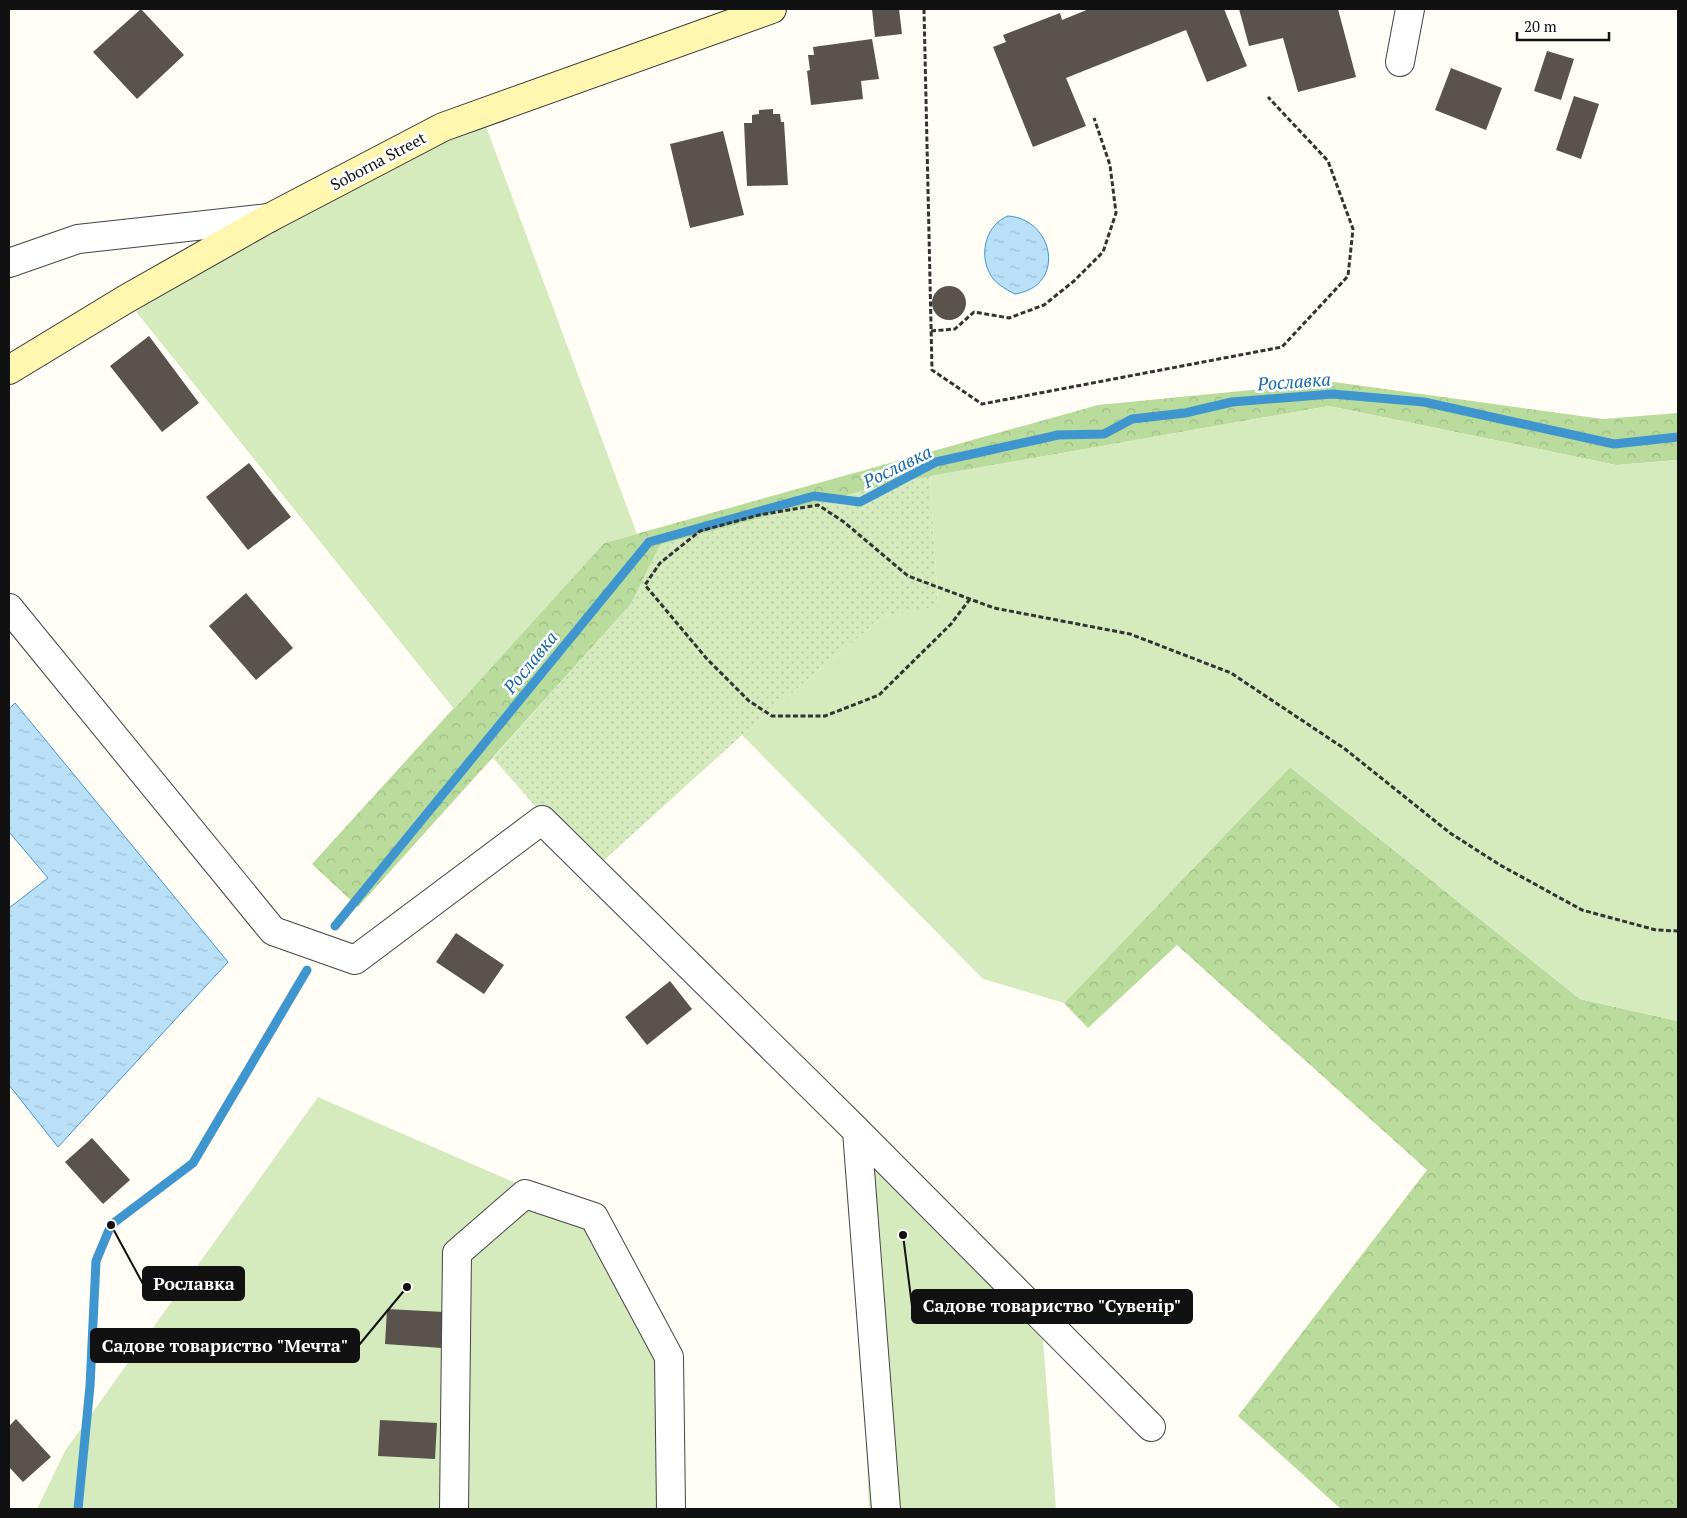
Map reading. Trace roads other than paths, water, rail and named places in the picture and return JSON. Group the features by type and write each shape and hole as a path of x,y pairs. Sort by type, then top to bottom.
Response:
{"street":[{"name":"Soborna Street","path":"9,370 126,299 269,218 443,127 772,9"},
{"path":"1400,62 1410,9"},
{"path":"9,264 78,239 269,218"},
{"path":"9,608 272,931 355,960 542,820 1151,1427"},
{"path":"857,1132 886,1509"},
{"path":"454,1509 457,1253 525,1194 594,1217 669,1357 670,1509"}],"water":[{"path":"1008,216 1024,220 1036,228 1044,240 1048,253 1048,267 1042,279 1032,288 1015,294 1004,288 994,279 989,272 985,256 985,248 990,232 995,225"},
{"path":"15,703 228,962 58,1147 9,1085 9,908 48,878 9,832 9,709"}],"waterway":[{"name":"Рославка","path":"335,926 649,542 814,496 860,502 936,462 1058,435 1104,434 1132,419 1185,413 1232,402 1332,394 1424,402 1614,444 1678,437"},
{"name":"Рославка","path":"78,1509 90,1386 96,1261 111,1225 193,1163 307,970"}],"place":[{"name":"Рославка","path":"111,1225"},
{"name":"Садове товариство \"Сувенір\"","path":"903,1235"},
{"name":"Садове товариство \"Мечта\"","path":"407,1287"}]}
